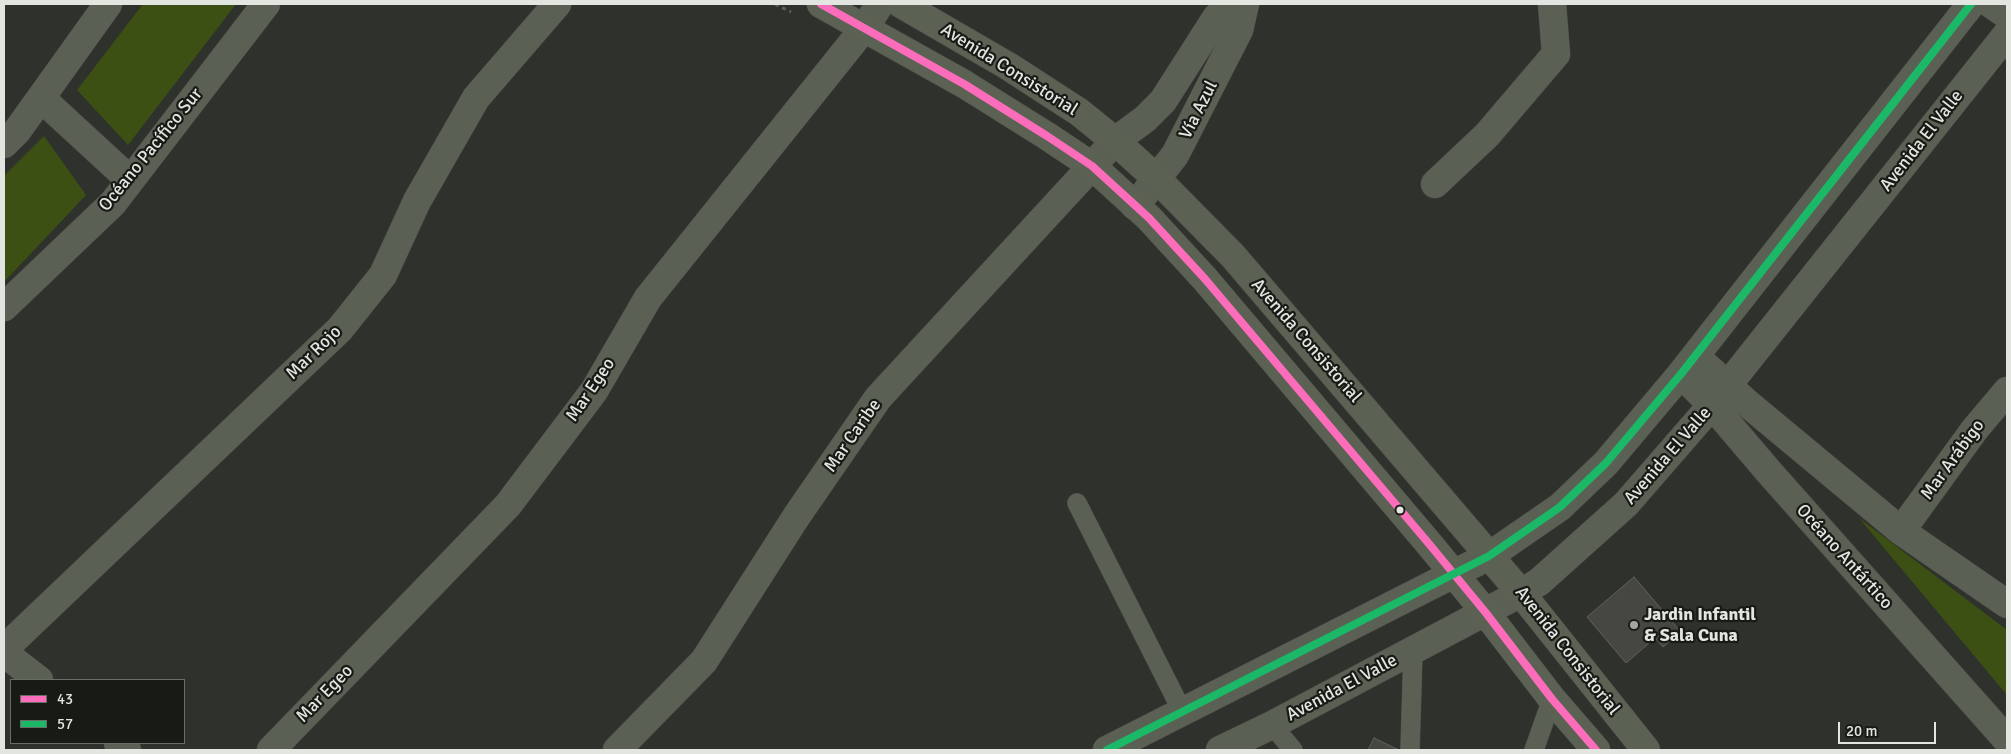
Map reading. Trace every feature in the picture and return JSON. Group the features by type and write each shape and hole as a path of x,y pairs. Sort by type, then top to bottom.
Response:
{"main road":[{"name":"Avenida Consistorial","path":"821,4 964,84 1092,166 1149,218 1205,279 1486,612 1552,699 1596,750"},
{"name":"Avenida Consistorial","path":"901,4 1008,66 1079,112 1157,179 1233,256 1521,593 1646,750"}],"street":[{"path":"4,144 17,131 108,4"},
{"name":"Océano Pacífico Sur","path":"4,307 113,203 266,4"},
{"name":"Mar Rojo","path":"4,651 340,329 383,275 417,201 476,98 557,4"},
{"name":"Mar Egeo","path":"270,750 508,505 594,391 648,298 865,27 880,4"},
{"name":"Vía Azul","path":"1115,141 1145,119 1163,101 1216,18 1230,4"},
{"name":"Vía Azul","path":"1135,206 1175,155 1240,30 1245,4"},
{"path":"1435,184 1487,135 1556,54 1552,4"},
{"path":"1107,750 1489,556 1560,507 1606,463 1688,365 1970,4"},
{"path":"1991,4 2007,15"},
{"name":"Avenida El Valle","path":"1220,750 1272,725 1521,593 1539,582 1626,504 1720,395 2007,34"},
{"path":"41,98 130,180"},
{"name":"Mar Caribe","path":"617,750 704,661 796,517 878,398 1115,141"},
{"name":"Océano Antártico","path":"1688,365 1720,395 1901,531 2007,604"},
{"name":"Mar Arábigo","path":"1901,531 1975,430 2007,391"},
{"name":"Océano Antártico","path":"1720,395 1769,472 2005,731"},
{"path":"4,651 37,679"}],"lane":[{"path":"1077,503 1182,712"},
{"path":"1410,750 1412,651"},
{"path":"1534,750 1552,699"},
{"path":"1272,725 1293,750"}],"path":[{"path":"774,4 792,13"}],"green space":[{"path":"143,4 236,4 128,145 77,90"},
{"path":"44,136 86,195 4,282 4,176"},
{"path":"1859,518 2007,630 2007,695"}],"building":[{"name":"Jardin Infantil & Sala Cuna","path":"1634,577 1681,632 1663,647 1655,638 1626,663 1587,617"},
{"path":"1374,738 1399,750 1368,750"}],"transit line":[{"name":"43","path":"821,4 964,84 1047,136 1092,166 1149,218 1205,279 1430,545 1486,613 1552,699 1596,750"},
{"name":"57","path":"1107,750 1489,556 1560,507 1606,463 1681,374 1971,4"}],"place":[{"name":"Jardin Infantil & Sala Cuna","path":"1634,625"}]}
